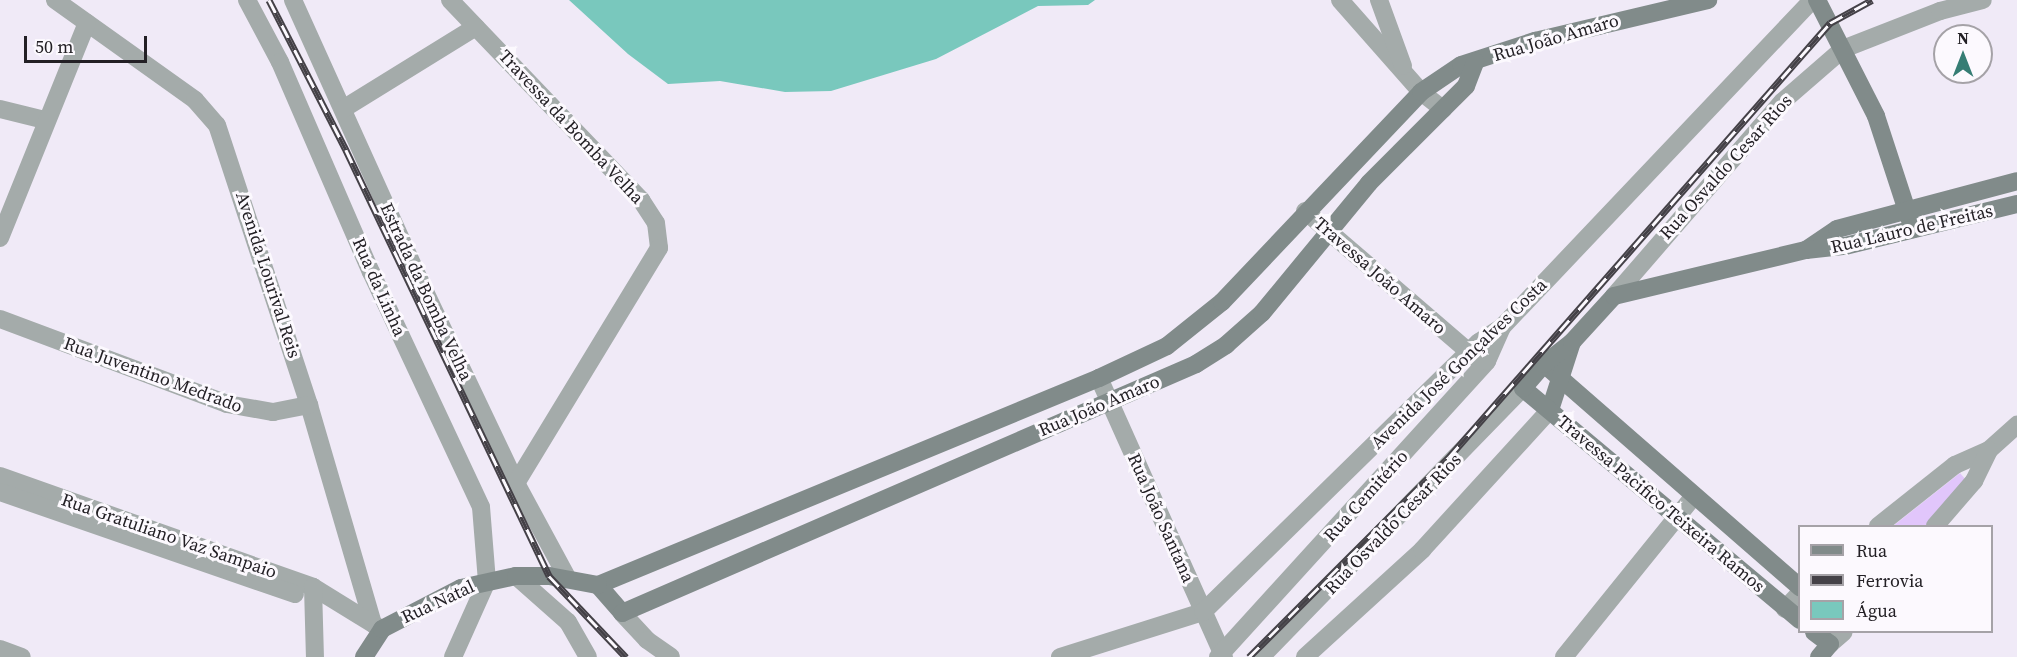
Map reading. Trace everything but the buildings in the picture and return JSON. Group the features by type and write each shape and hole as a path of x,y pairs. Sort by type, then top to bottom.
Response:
{"street":[{"name":"Avenida Lourival Reis","path":"55,0 195,100 217,124 309,405 377,627"},
{"name":"Rua da Linha","path":"247,0 280,62 385,303 481,507 487,580"},
{"name":"Estrada da Bomba Velha","path":"293,0 516,483 568,579"},
{"name":"Travessa da Bomba Velha","path":"450,0 641,200 656,223 659,248 516,483"},
{"path":"1340,0 1421,92 1443,109"},
{"path":"1379,0 1406,76"},
{"name":"Rua João Amaro","path":"598,585 1099,378 1167,346 1197,326 1421,92 1455,69 1535,41 1708,0"},
{"name":"Avenida José Gonçalves Costa","path":"1060,657 1203,612 1469,352 1502,327 1812,0"},
{"path":"1816,0 1876,116 1913,229"},
{"name":"Rua Osvaldo Cesar Rios","path":"1614,296 1782,102 1843,49 1940,11 1983,0"},
{"path":"0,238 45,120 87,23"},
{"path":"343,109 476,27"},
{"name":"Rua João Amaro","path":"622,613 1108,400 1196,364 1226,345 1262,313 1369,183 1466,86 1475,62"},
{"path":"0,109 45,120"},
{"name":"Rua Lauro de Freitas","path":"1806,250 1837,229 1907,208 2017,181"},
{"name":"Rua Lauro de Freitas","path":"1614,296 1806,250 1845,246 2017,204"},
{"name":"Travessa João Amaro","path":"1305,211 1483,364"},
{"path":"1522,388 1544,364 1572,342 1614,296"},
{"name":"Rua Juventino Medrado","path":"0,320 227,404 273,412 309,405"},
{"name":"Rua Cemitério","path":"1222,656 1483,364 1494,351 1502,327"},
{"path":"1550,411 1562,381 1572,342"},
{"name":"Travessa Pacifico Teixeira Ramos","path":"1544,364 1693,497 1798,585"},
{"name":"Rua João Santana","path":"1099,378 1222,656"},
{"name":"Rua Osvaldo Cesar Rios","path":"1261,657 1522,388"},
{"name":"Travessa Pacifico Teixeira Ramos","path":"1522,388 1792,615"},
{"name":"Rua Osvaldo Cesar Rios","path":"1305,657 1422,550 1550,411"},
{"path":"1879,525 1955,465 1989,450 2017,425"},
{"path":"1936,525 1974,481 1989,450"},
{"name":"Rua Gratuliano Vaz Sampaio","path":"0,476 100,520"},
{"name":"Rua Gratuliano Vaz Sampaio","path":"0,492 100,520 313,593 335,602 377,627"},
{"path":"1564,657 1693,497"},
{"path":"516,576 568,622 588,657"},
{"name":"Rua Natal","path":"364,657 377,627 461,588 487,580 516,576 568,579 598,585"},
{"path":"453,657 487,580"},
{"path":"598,585 647,640 671,657"},
{"path":"313,593 315,657"},
{"path":"1792,615 1798,598"},
{"path":"1815,633 1831,644"},
{"path":"0,649 22,657"}],"shaded area":[{"path":"1960,473 1966,480 1927,525 1894,525"}],"water":[{"path":"569,0 1095,0 1088,5 1038,6 936,59 831,91 785,92 720,81 668,84 628,54"}],"railway":[{"path":"269,0 346,150 549,576 626,657"},
{"path":"1249,657 1449,457 1830,23 1872,0"}]}
